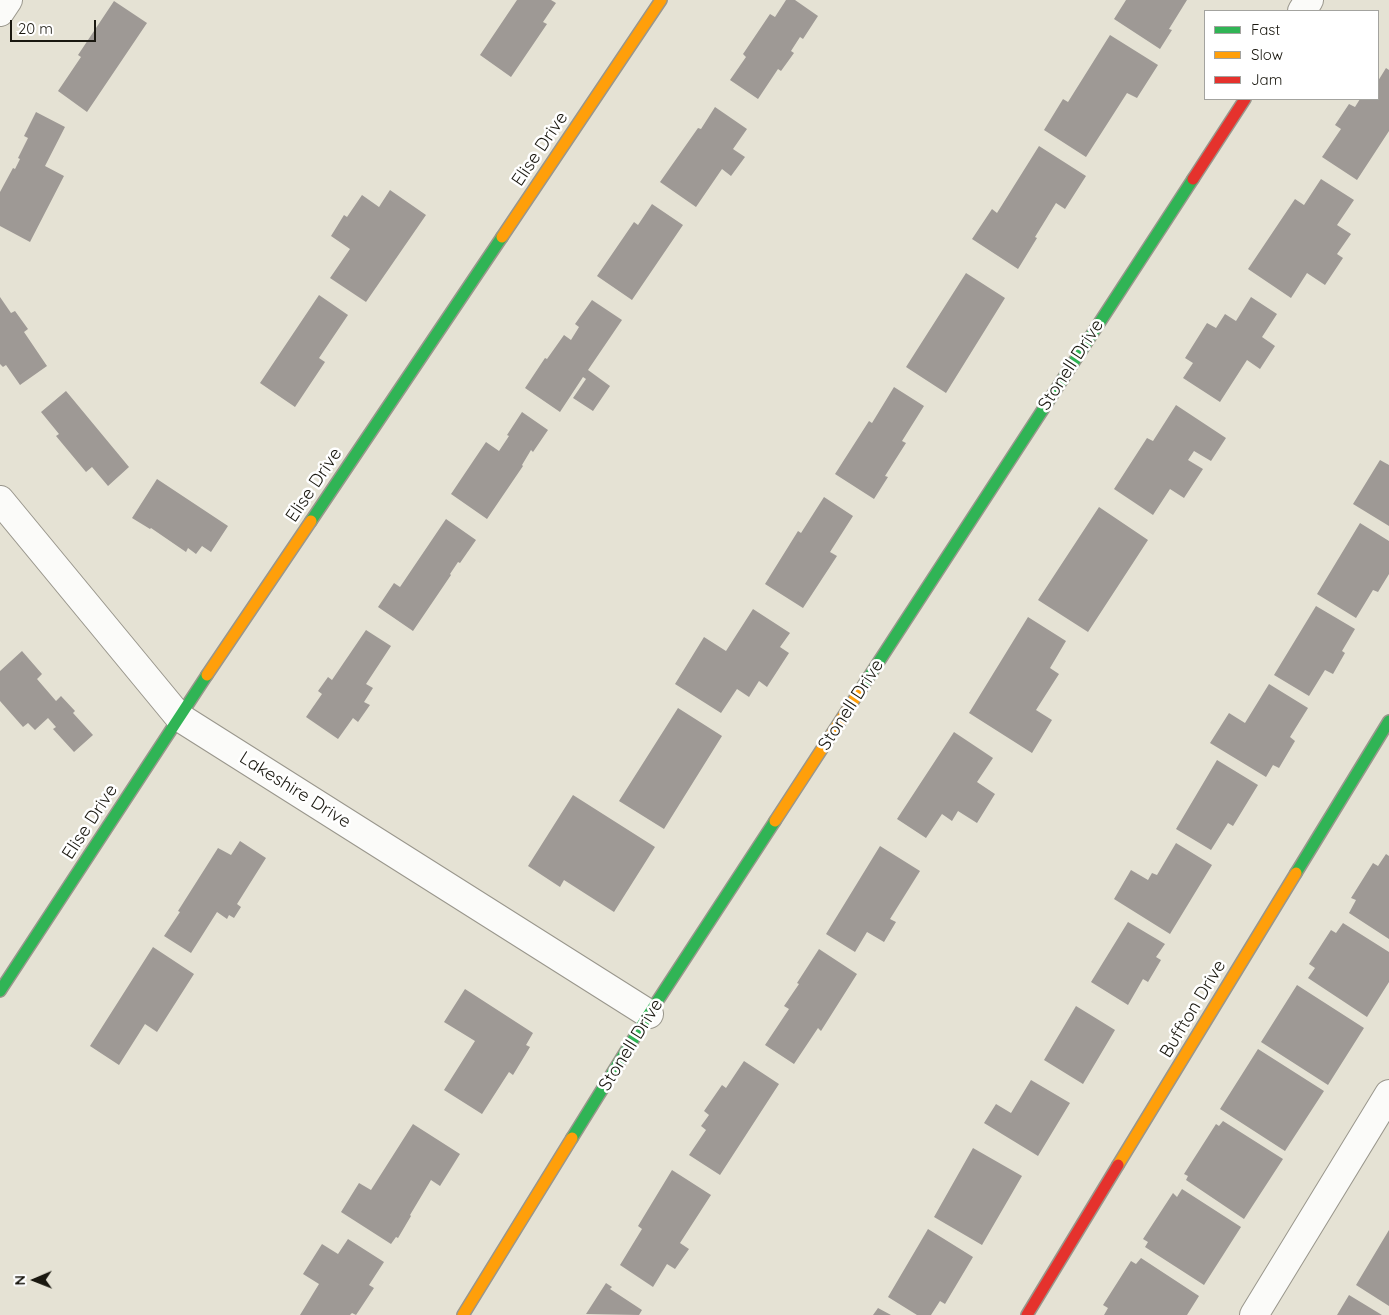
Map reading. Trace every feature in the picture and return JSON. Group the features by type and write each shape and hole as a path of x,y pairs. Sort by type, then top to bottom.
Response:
{"street":[{"path":"0,12 8,0"},
{"name":"Elise Drive","path":"0,991 179,717 661,0"},
{"name":"Stonell Drive","path":"463,1315 649,1014 1244,100"},
{"name":"Lakeshire Drive","path":"0,500 179,717 649,1014"},
{"name":"Buffton Drive","path":"1027,1315 1389,721"},
{"path":"1254,1315 1389,1094"}],"building":[{"path":"517,0 551,0 556,3 543,22 547,24 511,77 480,55"},
{"path":"786,0 795,0 818,16 803,39 800,37 791,51 794,53 781,71 778,69 758,99 730,80 746,57 743,54 770,14 775,17"},
{"path":"1126,0 1187,0 1169,29 1172,30 1160,49 1114,19"},
{"path":"114,1 147,23 87,112 58,91 81,57 78,55"},
{"path":"1110,35 1158,65 1137,98 1127,93 1086,157 1044,130 1063,99 1068,102"},
{"path":"1386,68 1389,70 1389,131 1357,180 1322,157 1341,129 1335,125 1349,104 1355,107 1359,100 1379,100 1379,79"},
{"path":"715,107 747,129 733,149 745,157 731,176 722,169 696,207 660,182 698,128 701,129"},
{"path":"36,112 65,127 45,166 64,176 30,242 0,226 0,192 20,159 18,158 28,138 24,136"},
{"path":"1039,146 1086,176 1065,209 1056,203 1018,269 972,239 992,209 997,213"},
{"path":"1321,179 1354,200 1337,225 1351,234 1337,254 1343,258 1325,285 1307,273 1291,298 1248,269 1295,199 1304,205"},
{"path":"390,190 426,215 366,302 330,278 350,249 331,236 344,215 347,217 362,195 379,207"},
{"path":"652,204 683,225 632,300 597,276 634,222 638,225"},
{"path":"966,273 1005,298 946,393 906,367"},
{"path":"319,295 348,315 319,358 325,362 295,407 260,383"},
{"path":"0,297 11,313 15,311 28,329 24,332 47,366 20,385 6,365 3,367 0,364"},
{"path":"1251,297 1277,314 1262,337 1275,346 1260,369 1247,360 1220,402 1183,378 1193,363 1185,358 1207,323 1216,328 1225,314 1236,321"},
{"path":"592,300 622,320 588,370 610,386 593,411 573,398 586,379 583,377 560,412 525,388 545,358 547,359 564,335 571,340 579,327 575,324"},
{"path":"894,387 924,406 902,441 906,443 885,476 888,477 874,499 835,474 869,421 872,423"},
{"path":"66,391 129,467 108,486 92,467 86,472 56,436 59,434 41,412"},
{"path":"1176,405 1226,438 1211,461 1194,451 1188,460 1203,469 1184,498 1170,489 1153,515 1114,489 1147,438 1153,441"},
{"path":"522,412 548,430 533,452 531,450 523,466 487,519 451,494 486,442 499,451"},
{"path":"1380,460 1389,465 1389,526 1353,504"},
{"path":"157,479 228,526 211,552 202,546 196,554 188,548 186,552 151,528 132,518"},
{"path":"824,497 853,516 830,552 837,556 803,608 765,584 798,531 801,533"},
{"path":"1099,507 1148,540 1088,632 1038,600"},
{"path":"446,519 476,540 460,563 458,562 413,631 378,607 394,583 400,587"},
{"path":"1360,523 1389,541 1389,574 1378,592 1373,590 1356,618 1317,594"},
{"path":"1316,606 1355,629 1342,651 1345,653 1333,674 1325,670 1309,696 1274,675"},
{"path":"753,609 790,633 780,647 789,653 767,687 759,681 749,697 737,689 721,713 675,684 704,637 726,651"},
{"path":"1028,617 1066,641 1050,668 1059,674 1036,710 1052,720 1032,753 969,713"},
{"path":"366,630 391,646 366,684 373,688 364,702 370,705 358,722 353,718 338,739 306,717 322,694 318,691 328,677 332,680"},
{"path":"22,651 42,674 37,679 56,701 61,696 75,711 73,713 93,735 74,752 53,729 56,727 48,718 35,730 28,723 23,727 0,701 0,671"},
{"path":"1269,684 1308,708 1290,737 1295,741 1279,768 1273,765 1266,777 1210,743 1229,713 1245,723"},
{"path":"678,708 722,736 664,829 619,801"},
{"path":"954,732 993,758 977,782 995,794 977,823 958,811 952,821 942,814 926,838 897,819"},
{"path":"1217,760 1258,785 1233,826 1228,823 1211,850 1176,829"},
{"path":"573,795 655,847 614,912 564,880 560,887 528,866"},
{"path":"240,841 266,858 237,904 241,907 234,918 229,915 227,919 217,912 191,953 164,936 218,848 231,855"},
{"path":"1176,843 1212,865 1170,934 1114,899 1131,870 1148,880 1152,873 1157,875"},
{"path":"880,846 920,871 890,919 896,922 884,942 867,932 855,952 826,934"},
{"path":"1386,854 1389,856 1389,939 1349,913 1356,900 1351,898 1373,863 1378,866"},
{"path":"1128,922 1165,944 1156,957 1161,960 1148,982 1143,979 1128,1005 1091,982"},
{"path":"1343,923 1389,952 1389,982 1367,1017 1308,978 1315,968 1309,964 1331,930 1336,933"},
{"path":"153,947 194,974 157,1032 145,1024 119,1065 90,1046"},
{"path":"819,949 857,974 821,1031 818,1028 794,1064 765,1045 789,1009 784,1006"},
{"path":"1297,985 1364,1028 1328,1085 1261,1042"},
{"path":"465,989 533,1033 526,1045 530,1047 513,1075 509,1072 482,1114 444,1090 475,1041 444,1022"},
{"path":"1076,1006 1115,1030 1083,1084 1044,1060"},
{"path":"1258,1049 1324,1091 1285,1151 1220,1109"},
{"path":"744,1061 779,1084 720,1175 689,1155 706,1130 701,1126 709,1115 704,1111 722,1085 726,1088"},
{"path":"1031,1080 1070,1103 1038,1156 984,1123 996,1104 1011,1113"},
{"path":"1223,1121 1283,1159 1244,1219 1186,1180 1188,1176 1184,1174 1216,1124 1219,1126"},
{"path":"413,1124 460,1154 440,1186 431,1180 398,1238 396,1237 391,1244 341,1212 359,1183 371,1190"},
{"path":"973,1148 1022,1176 982,1245 934,1217"},
{"path":"672,1170 711,1195 680,1243 689,1249 675,1269 667,1264 653,1287 620,1265 642,1229 638,1226"},
{"path":"1182,1189 1241,1227 1204,1285 1145,1247 1148,1242 1143,1239 1173,1193 1177,1197"},
{"path":"928,1229 973,1257 945,1304 940,1301 931,1315 917,1315 888,1297"},
{"path":"1389,1230 1389,1306 1356,1285"},
{"path":"348,1239 384,1262 369,1285 374,1288 356,1315 352,1313 350,1315 300,1315 319,1284 303,1274 322,1244 338,1254"},
{"path":"1141,1258 1199,1296 1187,1315 1104,1315 1108,1308 1103,1305 1131,1261 1136,1264"},
{"path":"606,1283 612,1287 610,1289 642,1310 639,1315 586,1314"},
{"path":"1349,1295 1382,1315 1337,1315"},
{"path":"878,1308 891,1315 873,1315"}],"traffic: fast":[{"path":"861,689 1193,179"},
{"path":"311,521 502,237"},
{"path":"0,991 207,675"},
{"path":"1296,873 1389,721"},
{"path":"572,1138 649,1014 775,821"}],"traffic: slow":[{"path":"502,237 661,0"},
{"path":"207,675 311,521"},
{"path":"775,821 861,689"},
{"path":"1118,1165 1296,873"},
{"path":"463,1315 572,1138"}],"traffic: jam":[{"path":"1193,179 1244,100"},
{"path":"1027,1315 1118,1165"}]}
